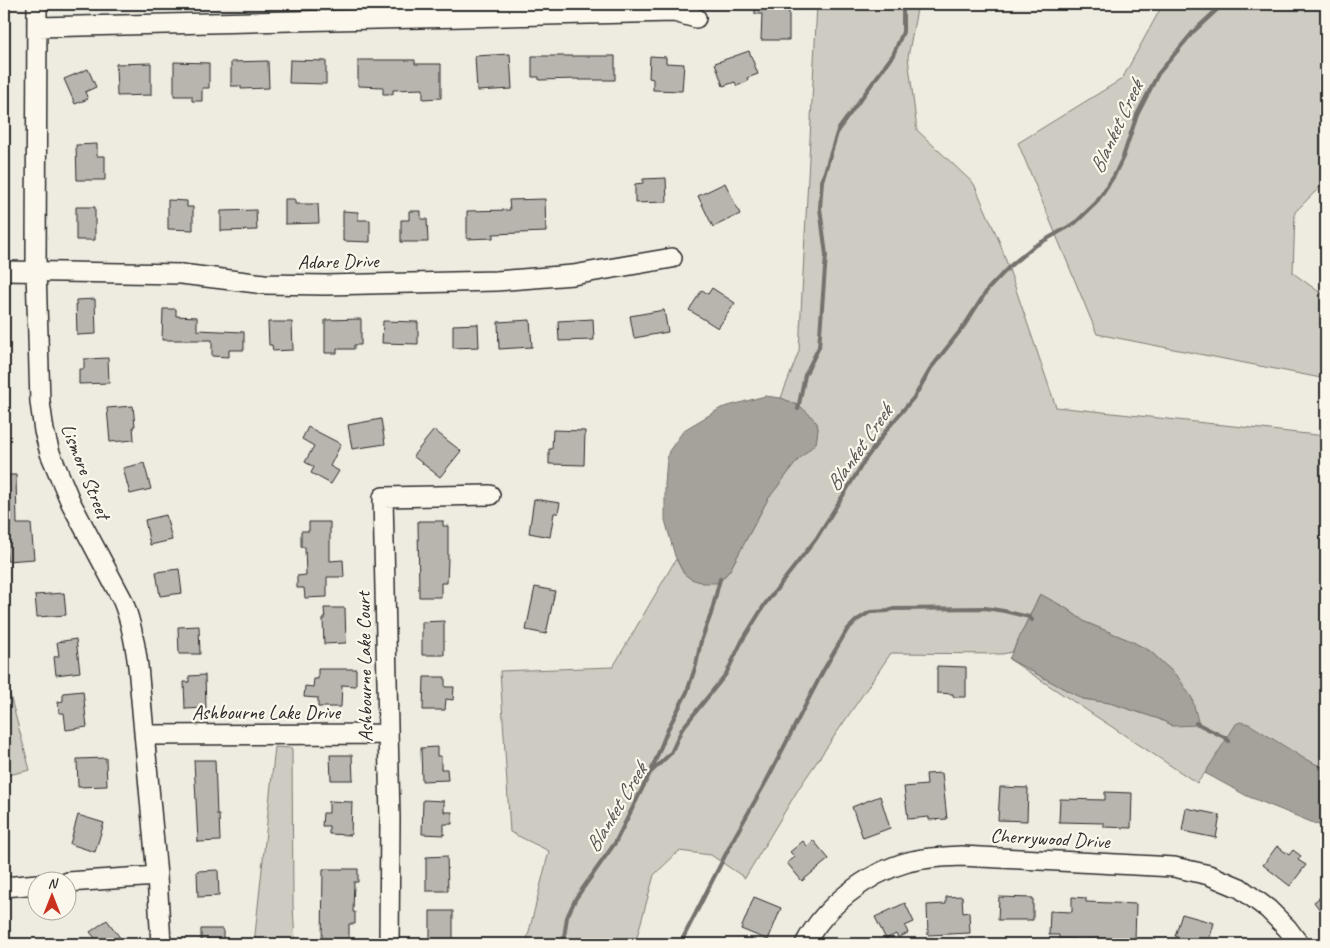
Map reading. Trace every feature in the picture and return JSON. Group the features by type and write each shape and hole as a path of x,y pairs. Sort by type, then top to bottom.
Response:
{"street":[{"name":"Lismore Street","path":"37,4 36,270 40,402 44,431 50,453 71,503 122,598 134,637 157,876 161,944"},
{"path":"38,27 511,10 674,12 696,18"},
{"name":"Adare Drive","path":"4,271 36,270 181,274 264,284 326,285 496,281 573,276 672,258"},
{"name":"Ashbourne Lake Court","path":"389,944 390,819 383,497 490,496"},
{"name":"Ashbourne Lake Drive","path":"144,735 388,734"},
{"name":"Cherrywood Drive","path":"805,944 827,913 844,897 867,880 907,862 931,857 961,856 1174,867 1209,875 1240,888 1268,909 1287,928 1299,944"},
{"path":"78,881 157,876"},
{"path":"4,887 28,885"}],"shaded area":[{"path":"817,4 918,4 908,57 917,130 974,184 1000,243 1056,407 1326,436 1326,769 1305,759 1205,773 1197,783 1009,659 1083,699 1110,703 1159,719 1173,726 1178,677 1150,651 1085,622 1066,608 1040,594 1012,652 1002,654 891,653 799,788 745,878 711,855 679,851 654,875 635,944 526,944 549,851 510,832 500,671 613,667 676,559 684,574 719,583 730,570 768,499 798,460 816,443 817,423 800,406 781,398 799,351"},
{"path":"1163,4 1326,4 1326,181 1295,212 1293,273 1322,294 1326,294 1326,379 1097,334 1018,143 1122,79"},
{"path":"765,396 781,398 800,406 810,415 817,423 816,443 798,460 768,499 730,570 718,583 703,583 691,579 684,574 675,556 665,520 665,484 669,451 684,430 721,408"},
{"path":"1040,594 1066,608 1085,622 1150,651 1178,677 1192,698 1199,725 1173,726 1159,719 1110,703 1083,699 1009,659"},
{"path":"4,673 30,770 4,776"},
{"path":"1240,722 1249,724 1305,759 1326,769 1326,828 1247,796 1205,773 1236,724"},
{"path":"275,747 292,748 295,944 254,944"}],"building":[{"path":"755,4 789,6 789,40 761,40 762,14 755,14"},
{"path":"749,51 758,74 747,78 748,81 737,86 735,82 723,86 715,63"},
{"path":"510,54 512,89 477,91 475,56"},
{"path":"532,56 615,56 615,80 539,80 539,77 532,77"},
{"path":"650,56 666,57 666,63 684,64 682,91 653,90 653,79 649,78"},
{"path":"290,60 326,61 326,84 289,83"},
{"path":"358,60 415,60 415,64 441,64 441,98 423,99 423,89 393,90 393,94 383,94 383,87 358,86"},
{"path":"268,61 269,88 241,89 241,86 231,86 231,62"},
{"path":"174,62 209,63 209,88 202,88 202,101 192,101 192,96 174,96"},
{"path":"151,63 151,95 117,96 116,64"},
{"path":"88,69 96,87 85,92 88,99 75,104 64,79"},
{"path":"97,144 97,156 105,156 105,180 77,180 76,145"},
{"path":"666,178 667,202 635,203 635,184 643,183 643,179"},
{"path":"725,183 740,214 713,227 698,196"},
{"path":"285,199 295,199 295,204 318,204 319,223 285,224"},
{"path":"545,199 546,232 493,234 493,238 467,239 467,211 510,210 509,200"},
{"path":"168,200 187,201 187,207 193,207 193,230 168,229"},
{"path":"76,207 95,207 95,240 76,240"},
{"path":"256,210 257,230 221,231 221,211"},
{"path":"343,211 358,212 358,220 370,220 370,242 343,241"},
{"path":"409,211 421,211 421,219 427,219 428,242 401,242 401,220 409,220"},
{"path":"712,288 735,303 718,328 689,310 702,290 708,294"},
{"path":"95,299 96,334 77,335 76,300"},
{"path":"163,309 176,309 176,316 197,317 197,330 244,332 244,350 229,350 229,357 212,356 212,340 162,340"},
{"path":"664,310 668,332 634,338 630,316"},
{"path":"361,319 361,345 354,345 354,349 337,349 337,353 325,353 325,320"},
{"path":"593,319 594,340 559,341 558,321"},
{"path":"530,320 532,347 499,349 498,322"},
{"path":"383,321 418,322 418,344 382,343"},
{"path":"268,322 292,322 293,350 273,351 272,345 269,345"},
{"path":"478,324 479,347 453,348 453,325"},
{"path":"108,358 109,383 79,384 79,369 84,369 84,359"},
{"path":"133,406 134,440 110,442 107,408"},
{"path":"381,419 385,444 352,449 348,425"},
{"path":"308,427 341,444 330,466 339,471 331,484 311,473 314,467 305,462 314,446 302,439"},
{"path":"434,430 461,451 440,477 413,456"},
{"path":"553,430 585,431 584,465 549,464 549,449 552,449"},
{"path":"144,463 151,489 130,494 123,468"},
{"path":"4,475 16,475 17,524 31,524 34,559 7,561"},
{"path":"534,499 560,503 558,513 554,513 550,537 529,533"},
{"path":"166,515 172,540 150,545 145,520"},
{"path":"418,521 443,521 443,526 448,526 447,583 441,583 441,597 419,597"},
{"path":"309,522 330,522 330,561 343,560 344,577 327,577 327,597 305,598 304,588 297,588 297,576 306,575 305,547 301,547 301,531 309,531"},
{"path":"179,569 182,593 160,596 156,572"},
{"path":"535,587 555,591 546,634 526,630"},
{"path":"64,593 66,615 37,617 35,595"},
{"path":"324,608 345,608 346,643 324,644"},
{"path":"444,621 444,655 422,655 422,622"},
{"path":"199,626 200,654 179,654 178,627"},
{"path":"76,639 80,672 56,675 54,657 59,656 57,642"},
{"path":"937,666 966,667 966,697 953,697 953,694 937,693"},
{"path":"318,669 356,669 356,686 342,685 341,707 318,707 318,698 304,697 305,686 313,687 314,679 318,679"},
{"path":"205,675 206,708 185,709 184,682 189,682 189,676"},
{"path":"424,677 445,677 445,687 454,687 453,700 446,699 445,710 423,710"},
{"path":"83,691 87,727 66,730 64,713 59,713 58,702 63,701 63,693"},
{"path":"437,747 437,756 441,756 441,769 447,769 448,780 422,781 421,748"},
{"path":"330,755 352,755 353,780 331,780"},
{"path":"106,758 107,786 78,787 77,759"},
{"path":"194,760 215,760 220,841 198,842"},
{"path":"942,773 947,819 929,820 929,817 908,819 904,787 927,785 926,774"},
{"path":"1000,787 1028,788 1027,821 998,820"},
{"path":"1105,792 1132,793 1131,828 1104,827 1104,823 1059,822 1060,799 1105,800"},
{"path":"880,796 890,828 863,838 852,807"},
{"path":"423,800 444,801 444,812 452,812 452,824 444,824 444,835 422,834"},
{"path":"329,801 352,802 351,835 329,834 329,826 322,826 323,813 329,813"},
{"path":"1186,808 1220,815 1216,838 1182,831"},
{"path":"78,815 104,823 95,852 70,844"},
{"path":"813,840 829,859 802,881 787,863 795,857 790,852 803,841 807,846"},
{"path":"1277,846 1289,855 1293,850 1301,856 1298,860 1306,865 1290,886 1263,865"},
{"path":"447,856 448,891 426,891 426,857"},
{"path":"323,869 358,869 358,882 354,882 353,912 355,912 355,924 349,924 349,944 322,944"},
{"path":"218,870 219,896 198,897 197,871"},
{"path":"1326,893 1326,918 1314,902"},
{"path":"962,896 963,913 969,912 970,933 928,935 927,905 946,904 946,897"},
{"path":"754,897 781,908 768,940 741,929"},
{"path":"999,897 1033,898 1033,920 998,920"},
{"path":"1072,897 1086,898 1086,902 1136,904 1135,940 1086,939 1085,944 1075,944 1075,939 1059,939 1059,935 1049,935 1050,911 1072,912"},
{"path":"905,903 914,922 905,926 908,933 898,938 896,934 886,939 875,917"},
{"path":"430,911 453,911 453,944 430,944"},
{"path":"1182,914 1214,923 1208,944 1187,944 1188,940 1175,936"},
{"path":"107,920 121,939 115,944 100,944 90,932"},
{"path":"201,929 223,929 223,944 201,944"}],"waterway":[{"path":"798,409 805,375 819,347 826,255 820,208 822,181 838,130 893,55 903,32 903,9 901,4"},
{"name":"Blanket Creek","path":"563,944 567,917 576,898 615,843 650,773 671,753 682,729 726,674 742,641 765,604 816,539 865,460 888,428 915,396 931,368 964,326 988,289 1010,266 1033,247 1075,223 1096,203 1114,176 1123,157 1137,115 1158,74 1193,32 1223,4"},
{"path":"652,769 668,729 687,692 720,579"},
{"path":"680,944 823,671 847,630 857,620 870,612 893,609 985,608 1029,617 1032,620"},
{"path":"1196,723 1229,741"}]}
